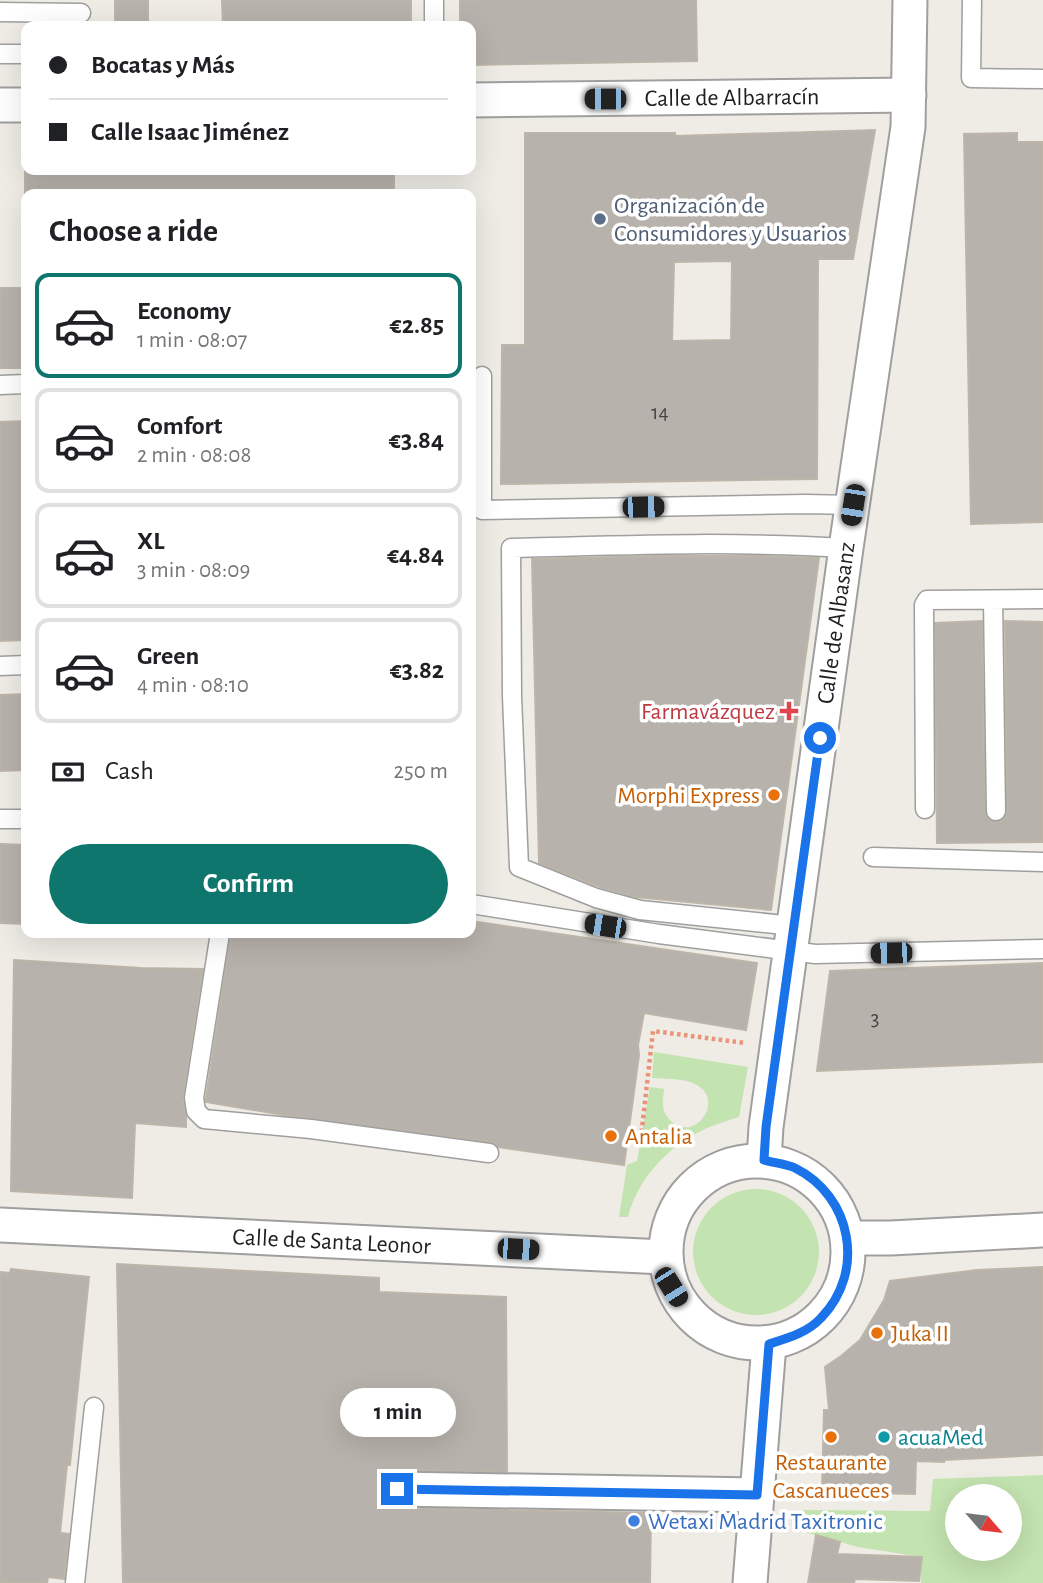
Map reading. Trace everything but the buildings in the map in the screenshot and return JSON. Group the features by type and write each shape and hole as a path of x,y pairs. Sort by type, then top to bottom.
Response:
{"street":[{"name":"Calle de Albasanz","path":"764,1160 766,1127 846,548 908,127 910,0"},
{"name":"Calle de Albarracín","path":"476,100 909,95"},
{"path":"0,105 21,105"},
{"path":"764,1160 794,1168 819,1184 838,1209 848,1238 848,1267 838,1295 821,1319 797,1335 769,1344 738,1343 702,1326 687,1313 671,1287 664,1257 668,1226 682,1198 705,1176 733,1163 764,1160"},
{"name":"Calle de Santa Leonor","path":"0,1225 664,1257"},
{"path":"848,1238 1043,1230"},
{"path":"750,1583 769,1344"},
{"path":"397,1489 757,1495"}],"lane":[{"path":"434,0 434,21"},
{"path":"972,0 971,78 1043,79"},
{"path":"0,12 81,13"},
{"path":"0,54 21,54"},
{"path":"482,376 482,510 853,505"},
{"path":"0,385 21,384"},
{"path":"846,548 774,544 511,548 512,696 519,867 596,898 640,910 792,939 815,954 1043,949"},
{"path":"925,809 923,605 927,600 1043,599"},
{"path":"993,600 996,811"},
{"path":"0,666 21,665"},
{"path":"0,819 21,819"},
{"path":"873,857 1043,862"},
{"path":"476,905 659,934 758,946 792,939"},
{"path":"219,938 194,1098 196,1111 204,1119 311,1129 489,1153"},
{"path":"75,1583 94,1407"}],"path":[{"path":"640,1146 653,1031 757,1045"}],"green space":[{"path":"654,1052 748,1067 739,1117 702,1130 674,1148 645,1179 628,1217 619,1217 627,1165 637,1161 650,1087 664,1089 664,1112 678,1126 696,1124 707,1109 708,1100 704,1091 695,1084 652,1078"},
{"path":"756,1189 780,1193 801,1207 815,1228 819,1252 815,1276 801,1297 780,1311 756,1315 732,1311 711,1297 697,1276 693,1252 697,1228 711,1207 732,1193"},
{"path":"1043,1475 1043,1583 921,1583 921,1557 858,1547 801,1531 802,1510 930,1511 933,1479"}],"place":[{"name":"Organización de Consumidores y Usuarios","path":"600,219"},
{"name":"Farmavázquez","path":"789,711"},
{"name":"Morphi Express","path":"774,795"},
{"name":"Antalia","path":"611,1136"},
{"name":"Juka II","path":"877,1333"},
{"name":"Restaurante Cascanueces","path":"831,1437"},
{"name":"acuaMed","path":"884,1437"},
{"name":"Wetaxi Madrid Taxitronic","path":"634,1521"}],"route":[{"path":"397,1489 757,1495 769,1344 797,1335 821,1319 838,1295 848,1267 848,1238 838,1209 819,1184 794,1168 764,1160 766,1127 820,738"}]}
